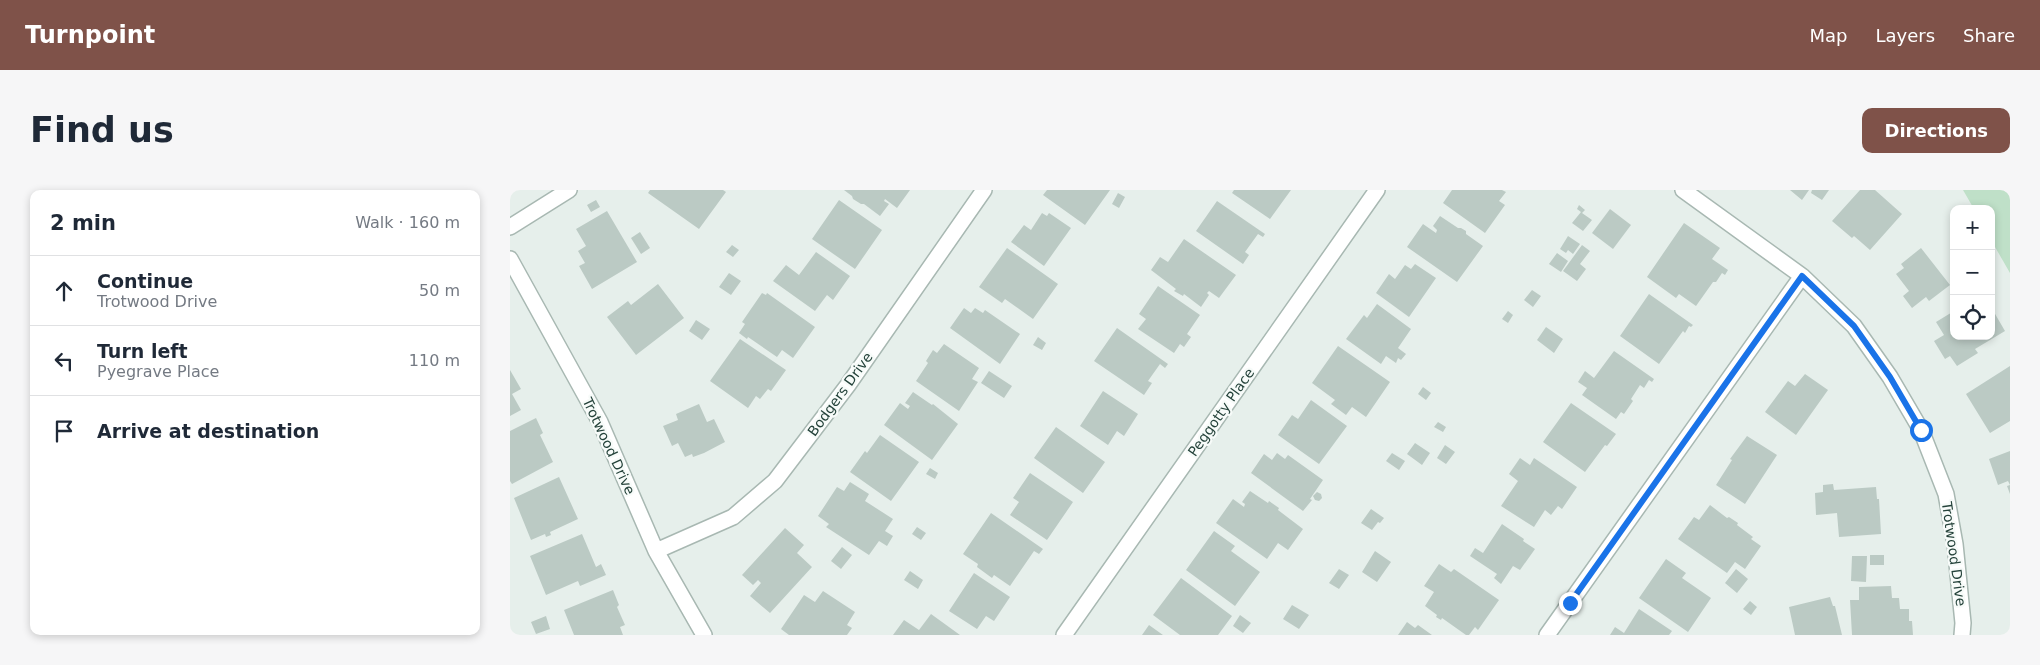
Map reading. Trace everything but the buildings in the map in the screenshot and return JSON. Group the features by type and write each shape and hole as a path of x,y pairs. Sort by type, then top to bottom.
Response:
{"street":[{"path":"510,227 569,190"},
{"name":"Bodgers Drive","path":"656,551 733,518 775,481 848,385 984,190"},
{"name":"Peggotty Place","path":"1064,635 1377,190"},
{"name":"Trotwood Drive","path":"1683,190 1802,276 1854,326 1890,377 1921,430 1946,494 1955,544 1963,623 1962,635"},
{"name":"Trotwood Drive","path":"510,259 600,422 656,551 704,635"},
{"path":"1546,635 1802,276"}],"green space":[{"path":"1963,190 2010,190 2010,273 1995,247 1995,205 1972,205"}],"route":[{"path":"1570,603 1802,276 1854,326 1890,377 1921,430"}]}
